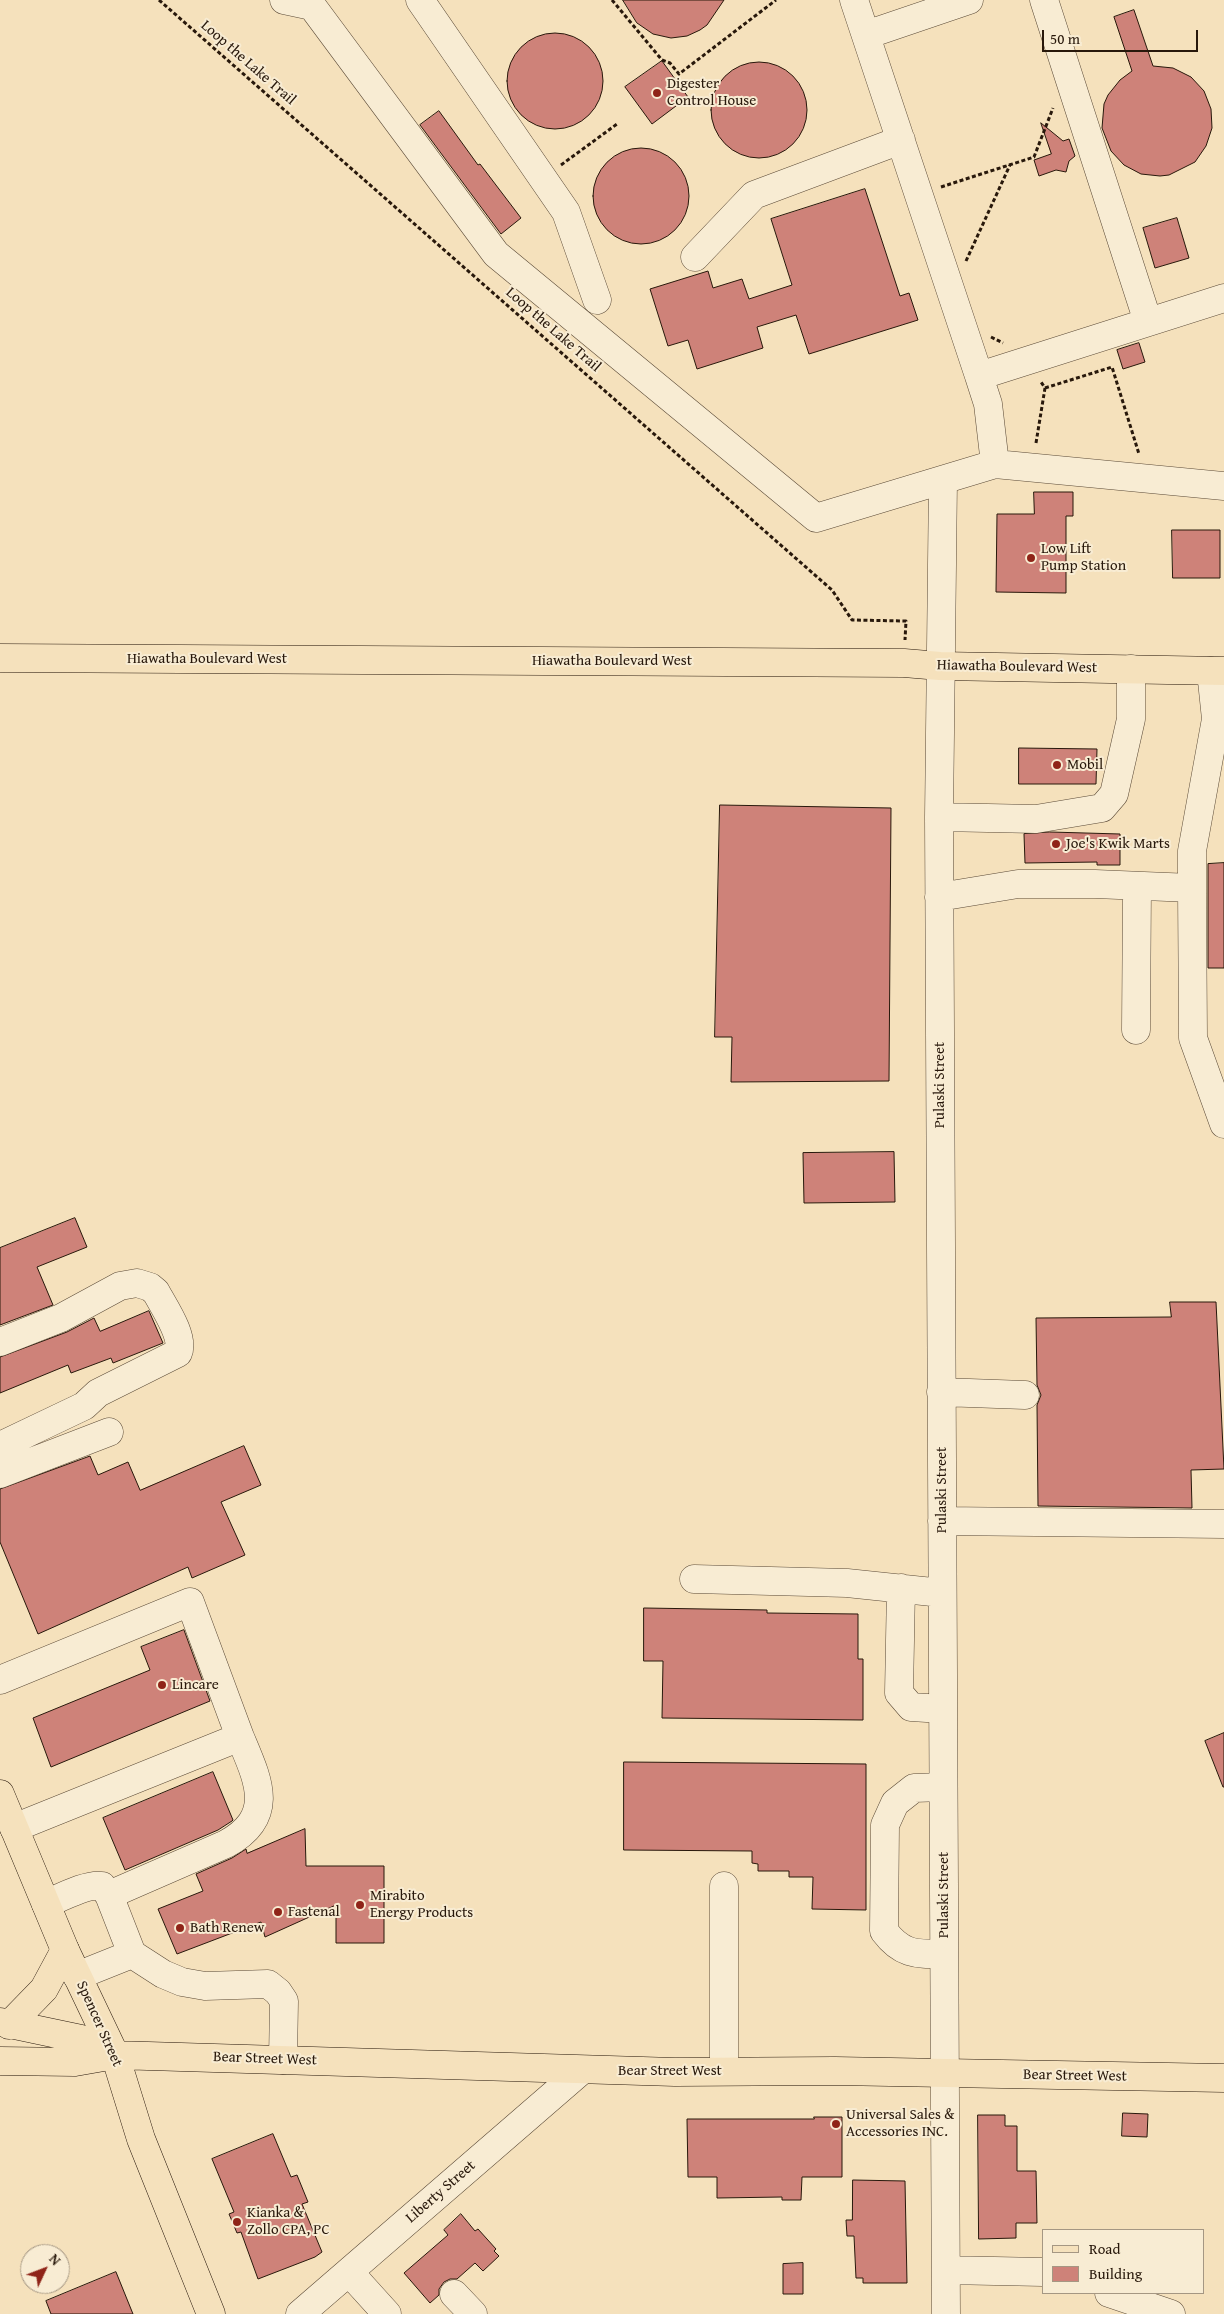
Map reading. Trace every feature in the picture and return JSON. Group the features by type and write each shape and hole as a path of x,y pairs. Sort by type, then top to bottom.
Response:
{"main road":[{"name":"Hiawatha Boulevard West","path":"0,658 904,663 940,666 1217,671"},
{"name":"Spencer Street","path":"0,1794 65,1950 116,2054 141,2139 211,2314"},
{"path":"4,2024 44,1989 65,1950"},
{"path":"4,2024 81,2040 116,2054"},
{"name":"Bear Street West","path":"116,2054 582,2070 836,2070 1224,2078"},
{"path":"0,2061 75,2062 116,2054"}],"street":[{"path":"284,0 312,6 496,254 816,518 995,464 1224,486"},
{"path":"420,0 566,212 597,300"},
{"path":"854,0 988,404 995,464"},
{"path":"866,35 969,0"},
{"path":"1044,0 1148,322"},
{"path":"695,257 754,195 900,140"},
{"path":"979,376 1224,298"},
{"name":"Pulaski Street","path":"943,480 939,897 946,2314"},
{"path":"939,817 1036,820 1102,808 1114,794 1131,719 1131,669"},
{"path":"1217,671 1216,719 1192,851 1193,1038 1224,1124"},
{"path":"939,897 1018,884 1192,888"},
{"path":"1136,1030 1137,886"},
{"path":"0,1342 61,1318 120,1286 137,1283 150,1287 156,1292 180,1339 178,1353 98,1393 84,1406 0,1446"},
{"path":"941,1392 1025,1395"},
{"path":"0,1474 109,1432"},
{"path":"942,1521 1224,1524"},
{"path":"694,1579 847,1582 942,1593"},
{"path":"901,1588 899,1693 911,1707 943,1709"},
{"path":"0,1680 190,1602 258,1782 260,1798 258,1812 242,1835 226,1844 108,1895"},
{"path":"14,1828 240,1737"},
{"path":"943,1788 914,1788 894,1803 885,1825 884,1931 895,1945 918,1954 944,1954"},
{"path":"46,1904 96,1885 102,1886 108,1895 132,1954 162,1974 182,1982 205,1986 268,1984 278,1992 284,2001 283,2060"},
{"path":"724,1886 724,2071"},
{"path":"77,1976 132,1954"},
{"name":"Liberty Street","path":"300,2314 582,2070"},
{"path":"946,2270 1042,2272"},
{"path":"349,2272 387,2314"},
{"path":"454,2294 473,2314"},
{"path":"1112,2294 1171,2314"}],"path":[{"name":"Loop the Lake Trail","path":"159,0 832,590 852,620 906,621 904,663"},
{"path":"614,1 662,60 670,63 679,74 776,0"},
{"path":"918,194 1034,157 1060,91 1072,87"},
{"path":"542,178 617,124"},
{"path":"947,280 960,274 1010,165"},
{"path":"1045,388 1112,367 1147,479"}],"building":[{"path":"623,0 724,0 707,25 687,36 671,38 653,34 637,23"},
{"path":"1134,10 1153,66 1173,68 1191,77 1204,91 1211,109 1212,128 1206,146 1195,162 1169,175 1141,174 1124,165 1111,151 1102,128 1104,104 1108,95 1120,80 1132,71 1114,17"},
{"path":"555,33 573,36 589,47 600,63 603,81 600,99 589,115 573,126 555,129 537,126 521,115 510,99 507,81 510,63 521,47 537,36"},
{"name":"Digester Control House","path":"662,61 688,97 652,124 625,87"},
{"path":"759,62 777,65 793,76 804,92 807,110 804,128 793,144 777,155 759,158 741,155 725,144 714,128 711,110 714,92 725,76 741,65"},
{"path":"439,111 478,165 480,164 521,218 501,234 420,125"},
{"path":"1041,123 1063,141 1069,139 1075,156 1069,161 1066,172 1056,170 1039,176 1034,160 1051,154"},
{"path":"641,148 659,151 675,162 686,178 689,196 686,214 675,230 659,241 641,244 623,241 607,230 596,214 593,196 596,178 607,162 623,151"},
{"path":"865,189 900,296 909,293 918,320 809,354 796,315 757,327 763,348 697,369 688,340 668,346 650,289 708,271 713,288 742,279 749,299 792,285 771,219"},
{"path":"1177,218 1189,258 1155,268 1143,228"},
{"path":"1139,343 1145,362 1123,369 1117,350"},
{"name":"Low Lift Pump Station","path":"1034,492 1073,492 1073,516 1066,516 1066,593 996,592 997,514 1034,514"},
{"path":"1172,530 1220,530 1220,578 1173,578"},
{"path":"1019,748 1097,749 1096,784 1019,784"},
{"path":"720,805 891,808 889,1081 731,1082 732,1037 715,1037"},
{"path":"1050,832 1120,834 1120,865 1097,865 1097,862 1025,863 1024,834"},
{"path":"1224,863 1224,968 1208,968 1208,864"},
{"path":"894,1152 895,1202 804,1203 803,1153"},
{"path":"75,1218 87,1247 37,1267 53,1305 0,1325 0,1248"},
{"path":"1170,1302 1216,1302 1224,1469 1191,1470 1192,1508 1038,1506 1037,1405 1041,1395 1037,1385 1036,1318 1171,1317"},
{"path":"149,1311 163,1343 113,1363 111,1358 71,1373 68,1365 0,1393 0,1357 67,1332 94,1318 100,1331"},
{"path":"244,1446 261,1485 221,1502 245,1555 192,1578 188,1567 38,1634 0,1542 0,1489 90,1456 98,1475 128,1462 140,1490"},
{"path":"644,1608 767,1610 767,1613 858,1614 858,1659 863,1659 863,1720 662,1718 663,1661 644,1661"},
{"name":"Lincare","path":"184,1630 210,1701 51,1767 33,1718 150,1670 141,1647"},
{"path":"1224,1733 1224,1787 1223,1787 1205,1741"},
{"path":"624,1762 866,1764 866,1910 812,1909 813,1877 789,1877 789,1871 758,1871 758,1864 752,1863 752,1851 624,1850"},
{"path":"213,1772 233,1820 218,1830 125,1870 103,1818"},
{"path":"305,1829 306,1866 384,1866 384,1943 336,1943 336,1905 265,1937 261,1922 177,1954 158,1909 203,1891 196,1874 232,1858 246,1849 247,1853"},
{"path":"1123,2113 1148,2114 1147,2137 1122,2136"},
{"path":"978,2115 1005,2115 1005,2126 1017,2126 1017,2171 1036,2171 1037,2223 1016,2223 1016,2238 979,2239"},
{"path":"814,2117 842,2117 842,2177 802,2177 801,2200 782,2200 782,2197 717,2198 717,2177 688,2177 687,2119 814,2119"},
{"path":"273,2134 291,2177 297,2175 308,2202 302,2204 322,2252 315,2257 258,2279 241,2232 237,2233 229,2214 234,2212 212,2159"},
{"path":"853,2180 905,2181 907,2283 863,2283 863,2278 856,2278 854,2236 847,2236 846,2220 852,2220"},
{"path":"461,2214 475,2231 478,2229 496,2249 494,2251 499,2256 483,2271 475,2263 457,2279 450,2279 444,2282 439,2289 439,2295 430,2303 404,2273 448,2235 444,2230"},
{"path":"803,2263 803,2294 783,2294 783,2264"},
{"path":"116,2272 133,2314 51,2314 46,2301 63,2294 70,2294 70,2291"}],"place":[{"name":"Digester Control House","path":"657,93"},
{"name":"Low Lift Pump Station","path":"1031,558"},
{"name":"Mobil","path":"1057,765"},
{"name":"Joe's Kwik Marts","path":"1056,844"},
{"name":"Lincare","path":"162,1685"},
{"name":"Mirabito Energy Products","path":"360,1905"},
{"name":"Fastenal","path":"278,1912"},
{"name":"Bath Renew","path":"180,1928"},
{"name":"Universal Sales & Accessories INC.","path":"836,2124"},
{"name":"Kianka & Zollo CPA, PC","path":"237,2222"}]}
